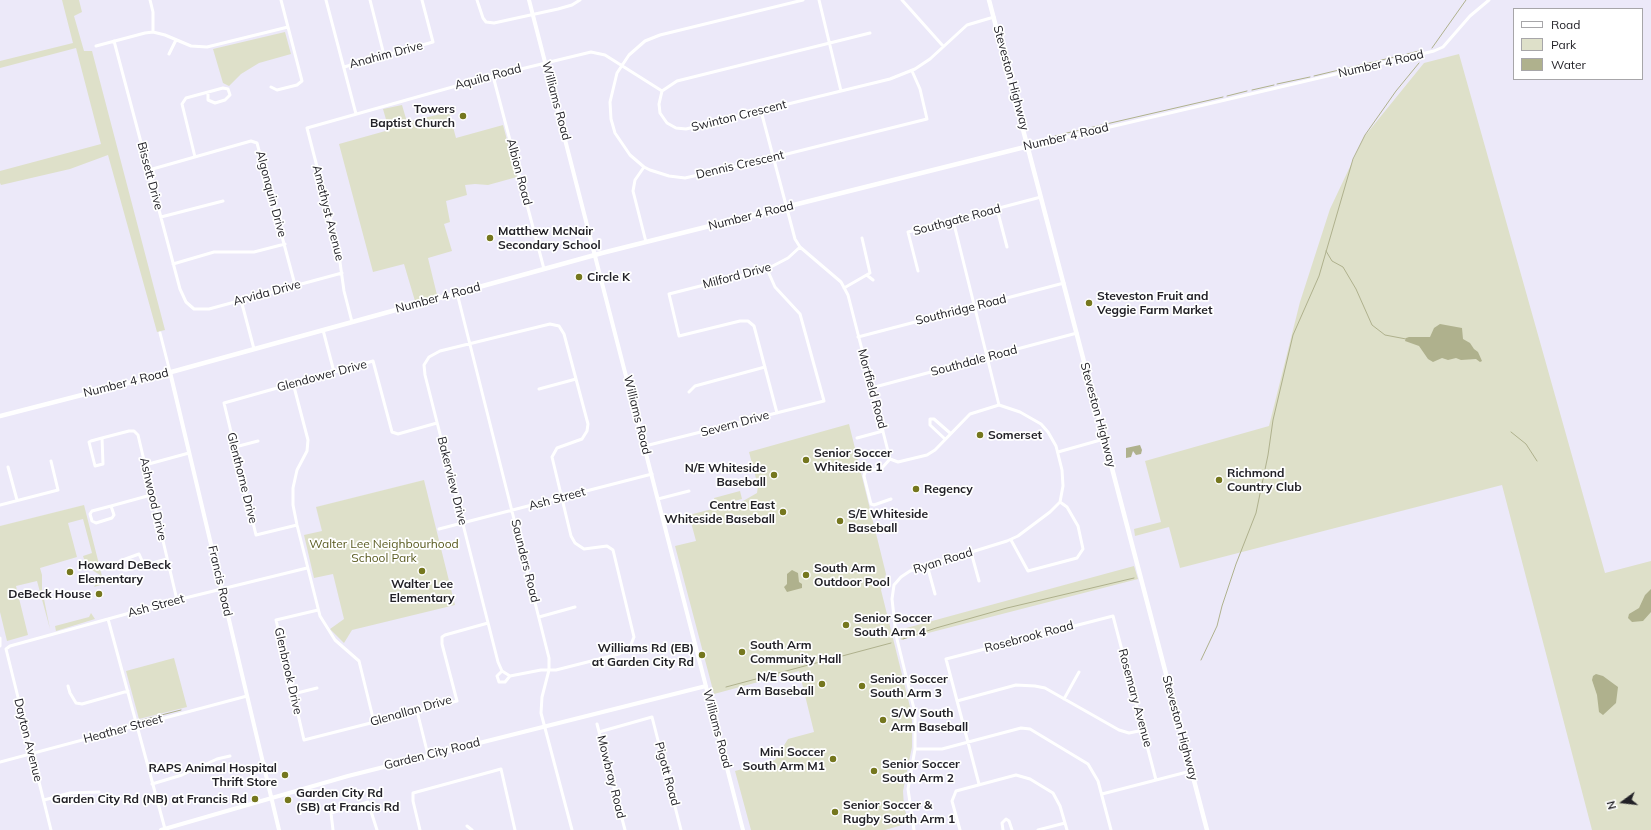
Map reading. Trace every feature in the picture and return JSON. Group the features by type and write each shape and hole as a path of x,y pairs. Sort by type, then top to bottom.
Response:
{"main road":[{"name":"Steveston Highway","path":"990,0 1207,830"},
{"name":"Number 4 Road","path":"0,416 170,372 596,255 1029,146"}],"street":[{"path":"150,0 153,12 153,32"},
{"path":"271,87 277,90 297,85 302,82 281,0"},
{"path":"326,0 356,114"},
{"path":"370,0 384,55"},
{"name":"Anahim Drive","path":"344,67 433,42 422,0"},
{"path":"478,0 481,14 486,22 490,23 572,5 580,0"},
{"name":"Williams Road","path":"529,0 596,255 743,830"},
{"name":"Dennis Crescent","path":"803,0 660,35 651,38 637,47 621,64 611,92 610,102 611,119 619,140 630,155 644,167 669,176 685,178 927,119 920,89 912,70"},
{"path":"819,0 841,91"},
{"path":"902,0 944,46"},
{"name":"Number 4 Road","path":"1029,146 1434,51 1443,47 1470,16 1488,0"},
{"name":"Swinton Crescent","path":"662,91 659,104 660,113 667,123 681,129 890,79 912,70 930,59 967,25 994,17"},
{"path":"96,46 153,32 191,46 207,47 288,27"},
{"path":"662,91 667,86 677,81 870,33"},
{"path":"169,54 176,40"},
{"name":"Bissett Drive","path":"114,41 182,295 192,307"},
{"name":"Aquila Road","path":"307,128 546,62 595,52 605,54 662,91"},
{"name":"Albion Road","path":"493,76 544,269"},
{"path":"195,157 182,104 186,98 208,92 225,88 230,90 230,95 225,100 215,103 208,100 208,92"},
{"name":"Mortfield Road","path":"761,111 792,234 800,247 837,278 844,288 890,459"},
{"name":"Amethyst Avenue","path":"307,128 338,248 352,322"},
{"name":"Algonquin Drive","path":"149,170 251,142 257,143 295,285"},
{"path":"644,167 636,180 633,191 646,242"},
{"name":"Southgate Road","path":"918,271 908,232 1042,197"},
{"path":"161,217 223,201"},
{"path":"997,209 1007,247"},
{"path":"953,220 999,405"},
{"path":"844,288 868,276 871,270 862,238"},
{"path":"173,264 214,252 254,252 285,244"},
{"name":"Milford Drive","path":"765,367 755,330 748,321 740,321 679,336 669,294 767,269 788,258 800,247"},
{"name":"Severn Drive","path":"645,446 824,401 800,314 795,306 778,291 767,269"},
{"name":"Arvida Drive","path":"192,307 204,310 342,273"},
{"path":"868,276 873,280"},
{"name":"Southridge Road","path":"858,337 1064,283"},
{"name":"Saunders Road","path":"457,293 549,658 549,670 541,703 544,727 572,830"},
{"path":"241,300 254,349"},
{"name":"Bakerview Drive","path":"544,325 556,325 564,334 588,428 582,439 559,447 554,452 552,460 571,536 575,543 584,548 606,546 613,550 634,637 632,645 622,653 549,670 541,670 510,676 505,682 499,682 497,676 502,671 498,662 425,375 426,361 436,352 470,343 544,325"},
{"path":"323,330 334,372"},
{"name":"Francis Road","path":"160,333 279,830"},
{"name":"Southdale Road","path":"871,388 1077,333"},
{"name":"Glendower Drive","path":"224,403 373,361 390,429 393,433 398,434 437,423"},
{"path":"688,392 695,386 765,367 777,413"},
{"path":"539,388 576,379"},
{"path":"293,383 308,440 307,451 297,470 293,488 293,505 307,568 318,610 331,635 359,661 374,722"},
{"name":"Glenthorne Drive","path":"224,403 256,535 297,525"},
{"path":"892,499 874,505 871,504 864,476 865,472 882,468 890,459 898,462 927,455 935,450 970,414 999,405 1020,412 1041,424 1052,438 1058,452 1064,479 1060,502 1067,507 1078,526 1082,550 1075,560 1027,573 1011,540"},
{"path":"945,440 930,425 930,419 934,418 950,434"},
{"name":"Ashwood Drive","path":"102,438 103,464 95,466 88,442 102,438 128,431 134,431 138,435 177,600"},
{"path":"857,438 883,431"},
{"path":"1058,452 1104,439"},
{"path":"235,447 258,441"},
{"path":"145,464 189,453"},
{"path":"0,505 58,490 51,461"},
{"path":"8,467 17,500"},
{"name":"Ash Street","path":"439,529 652,474"},
{"path":"658,499 689,491"},
{"path":"111,506 113,517 93,522 91,512 111,506 152,495"},
{"name":"Ryan Road","path":"914,830 908,789 915,749 915,713 898,646 892,599 894,585 901,577 910,571 1011,540 1050,512 1060,502"},
{"path":"971,552 979,581"},
{"path":"144,565 139,554 120,560 124,570 144,565 167,559"},
{"path":"927,565 935,594"},
{"name":"Ash Street","path":"6,649 10,646 177,600 307,568"},
{"path":"539,617 575,607"},
{"name":"Glenbrook Drive","path":"304,740 276,620 318,610"},
{"name":"Rosebrook Road","path":"957,701 946,659 1113,616"},
{"name":"Rosemary Avenue","path":"1113,616 1156,780"},
{"path":"108,619 163,829"},
{"name":"Glenallan Drive","path":"304,740 457,701 442,642 443,636 488,623"},
{"path":"0,638 0,646"},
{"name":"Dayton Avenue","path":"6,649 51,830"},
{"path":"502,671 510,676"},
{"path":"1064,699 1079,672"},
{"path":"979,784 957,701 1016,684 1045,688 1119,730 1129,733 1144,730"},
{"path":"68,686 76,703 82,704 128,692"},
{"name":"Garden City Road","path":"163,829 271,799 315,785 428,755 706,686"},
{"path":"293,694 317,688"},
{"name":"Heather Street","path":"0,762 247,696"},
{"path":"417,711 428,755"},
{"name":"Pigott Road","path":"600,732 652,717 681,830"},
{"name":"Mowbray Road","path":"598,724 625,830"},
{"path":"915,749 938,749 1021,728 1030,729 1088,764 1095,774 1112,830"},
{"path":"152,784 182,775 217,759 230,756"},
{"path":"420,830 413,801 413,793 501,770 515,830"},
{"path":"1102,794 1191,771"},
{"path":"960,830 952,801 956,791 1012,775 1028,778 1054,795 1060,806 1067,830"},
{"path":"44,800 70,793 99,792"},
{"path":"333,830 331,813 368,802 371,807 377,830"},
{"path":"1003,830 1002,822 1006,819 1009,821 1012,830"},
{"path":"1038,830 1065,823"},
{"path":"467,826 472,830"}],"green space":[{"path":"62,0 79,0 82,12 74,16 84,51 92,51 165,330 157,332 108,155 70,169 1,185 0,183 0,171 101,144 76,48 0,68 0,61 73,43"},
{"path":"285,32 291,54 259,63 241,74 229,86 223,83 213,49"},
{"name":"Richmond Country Club","path":"1459,54 1605,573 1651,561 1651,830 1592,830 1502,485 1180,568 1169,527 1135,536 1134,529 1161,522 1145,461 1269,426 1300,302 1330,209 1364,137 1424,63"},
{"path":"402,105 407,122 449,112 456,138 503,125 517,177 488,185 465,185 467,195 446,201 450,222 444,224 452,251 428,258 437,295 415,301 404,264 373,272 339,144 389,130 383,109"},
{"path":"849,424 886,574 881,590 912,715 912,747 903,791 904,807 909,823 885,830 751,830 735,771 775,760 788,739 814,732 799,671 714,694 675,546 696,541 689,515 743,501 757,493 758,486 749,452"},
{"name":"Walter Lee Neighbourhood School Park","path":"424,480 455,605 352,630 344,643 330,629 344,619 333,574 314,578 304,535 322,531 316,507"},
{"path":"740,491 742,499 716,506 714,498"},
{"path":"84,505 104,584 94,587 100,575 87,567 83,556 92,553 83,519 68,523 77,557 40,568 42,575 42,589 50,629 37,581 16,586 28,635 7,641 0,612 0,526"},
{"path":"1134,566 1138,579 901,640 899,630"},
{"path":"91,613 95,619 56,631 55,626 89,617"},
{"path":"174,658 187,707 139,719 126,671"}],"water":[{"path":"1440,324 1462,328 1463,339 1470,343 1478,352 1482,361 1480,362 1476,359 1461,360 1456,358 1448,360 1442,358 1433,362 1428,359 1419,346 1405,341 1406,338 1409,337 1430,337 1434,328"},
{"path":"1140,445 1142,450 1141,454 1136,455 1133,451 1131,457 1126,458 1126,448"},
{"path":"792,570 798,573 799,582 802,584 802,588 787,592 784,587 787,584 787,574"},
{"path":"1651,589 1651,612 1643,621 1632,622 1628,618 1629,614 1639,608 1645,595"},
{"path":"1596,674 1603,676 1618,687 1616,703 1603,715 1599,712 1597,695 1592,680 1593,676"}],"waterway":[{"path":"1432,48 1466,0"},
{"path":"1407,54 1419,51"},
{"path":"1356,66 1403,55"},
{"path":"1201,660 1217,626 1236,564 1256,513 1268,455 1273,420 1293,335 1319,276 1353,159 1365,135 1396,91 1419,63"},
{"path":"1348,68 1352,67"},
{"path":"1314,76 1339,70"},
{"path":"1277,84 1310,77"},
{"path":"1252,90 1274,85"},
{"path":"1227,96 1247,91"},
{"path":"1089,128 1223,97"},
{"path":"1076,131 1084,129"},
{"path":"1063,134 1071,132"},
{"path":"1055,136 1059,135"},
{"path":"1326,251 1332,261 1343,267 1356,289 1372,325 1385,335 1406,339"},
{"path":"1511,432 1526,444 1537,461"},
{"path":"903,639 1007,608 1134,578"},
{"path":"726,687 891,643"},
{"path":"142,720 181,710"}],"place":[{"name":"Towers Baptist Church","path":"463,116"},
{"name":"Matthew McNair Secondary School","path":"490,238"},
{"name":"Circle K","path":"579,277"},
{"name":"Steveston Fruit and Veggie Farm Market","path":"1089,303"},
{"name":"Somerset","path":"980,435"},
{"name":"Senior Soccer Whiteside 1","path":"806,460"},
{"name":"N/E Whiteside Baseball","path":"774,475"},
{"name":"Richmond Country Club","path":"1219,480"},
{"name":"Regency","path":"916,489"},
{"name":"Centre East Whiteside Baseball","path":"783,512"},
{"name":"S/E Whiteside Baseball","path":"840,521"},
{"name":"Walter Lee Elementary","path":"422,571"},
{"name":"Howard DeBeck Elementary","path":"70,572"},
{"name":"South Arm Outdoor Pool","path":"806,575"},
{"name":"DeBeck House","path":"99,594"},
{"name":"Senior Soccer South Arm 4","path":"846,625"},
{"name":"South Arm Community Hall","path":"742,652"},
{"name":"Williams Rd (EB) at Garden City Rd","path":"702,655"},
{"name":"N/E South Arm Baseball","path":"822,684"},
{"name":"Senior Soccer South Arm 3","path":"862,686"},
{"name":"S/W South Arm Baseball","path":"883,720"},
{"name":"Mini Soccer South Arm M1","path":"833,759"},
{"name":"Senior Soccer South Arm 2","path":"874,771"},
{"name":"RAPS Animal Hospital Thrift Store","path":"285,775"},
{"name":"Garden City Rd (NB) at Francis Rd","path":"255,799"},
{"name":"Garden City Rd (SB) at Francis Rd","path":"288,800"},
{"name":"Senior Soccer & Rugby South Arm 1","path":"835,812"}]}
